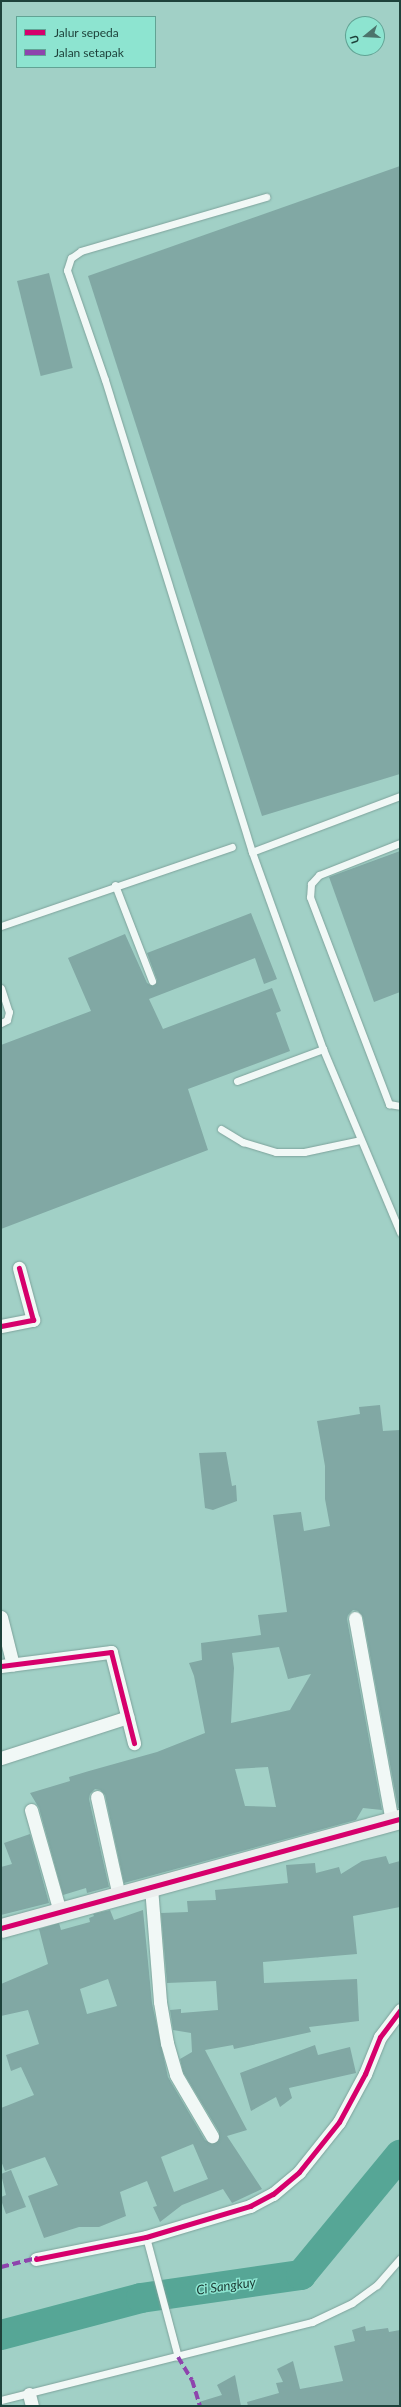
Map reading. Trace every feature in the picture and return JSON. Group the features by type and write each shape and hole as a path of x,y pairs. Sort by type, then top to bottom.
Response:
{"street":[{"path":"1,1326 33,1320 19,1268"},
{"path":"1,1616 7,1666 111,1652 134,1744"},
{"path":"1,1928 396,1820 355,1618"},
{"path":"1,1758 128,1717"},
{"path":"98,1797 119,1896"},
{"path":"31,1810 60,1912"},
{"path":"152,1887 160,2002 167,2043 179,2081 212,2136"},
{"path":"36,2259 146,2237 250,2206 273,2194 299,2172 339,2122 365,2074 380,2037 400,2010"}],"lane":[{"path":"266,197 81,251 71,258 67,270 107,388 240,808 246,842 252,852 323,1049 400,1232"},
{"path":"252,852 400,796"},
{"path":"400,844 320,875 310,884 310,897 389,1104 400,1106"},
{"path":"1,926 115,885 232,847"},
{"path":"115,885 152,981"},
{"path":"1,988 9,1012 7,1020 1,1023"},
{"path":"237,1081 323,1049"},
{"path":"221,1129 243,1142 276,1152 304,1152 360,1140"},
{"path":"146,2237 178,2357"},
{"path":"1,2400 30,2400 178,2357 312,2322 352,2303 377,2285 400,2259"}],"building":[{"path":"400,166 400,774 262,816 88,276"},
{"path":"49,273 73,368 41,376 17,281"},
{"path":"400,851 400,992 374,1002 329,877"},
{"path":"251,913 277,979 264,984 255,958 149,999 163,1029 272,988 281,1011 276,1013 290,1051 188,1089 208,1150 1,1229 1,1045 91,1011 68,958 125,934 147,983 153,986 157,980 147,953"},
{"path":"380,1405 383,1431 400,1430 400,1808 398,1808 363,1617 358,1611 353,1610 348,1615 347,1619 382,1810 363,1808 356,1820 124,1883 105,1795 100,1790 95,1789 90,1794 89,1799 109,1887 87,1893 86,1888 63,1895 39,1808 30,1793 70,1781 69,1777 157,1752 205,1733 194,1676 189,1663 202,1660 201,1643 261,1635 258,1615 287,1612 273,1515 301,1512 304,1531 330,1526 325,1499 325,1466 317,1421 360,1414 359,1407","holes":["279,1647 288,1679 311,1674 290,1710 231,1723 234,1668 232,1653","268,1767 276,1807 245,1806 235,1769"]},
{"path":"226,1452 232,1486 236,1485 237,1501 213,1510 205,1508 199,1453"},
{"path":"30,1834 49,1903 1,1915 1,1867 12,1864 4,1843"},
{"path":"386,1856 389,1864 400,1861 400,1907 353,1916 357,1954 263,1962 264,1983 357,1979 359,2021 309,2027 311,2032 234,2049 233,2045 205,2050 247,2130 227,2136 262,2189 232,2203 223,2189 182,2205 160,2222 153,2207 157,2206 147,2181 120,2192 126,2216 99,2227 79,2227 44,2238 28,2196 58,2185 45,2157 5,2171 1,2161 1,2108 34,2095 21,2067 11,2071 6,2055 39,2044 28,2010 1,2016 1,1984 48,1964 39,1929 59,1923 61,1930 90,1922 89,1918 94,1916 93,1914 110,1910 114,1920 143,1910 152,2003 168,2077 205,2140 212,2144 219,2140 219,2132 183,2072 180,2059 192,2052 191,2033 173,2030 170,2010 181,2009 181,2013 218,2010 216,1981 167,1983 161,1913 188,1912 187,1901 216,1900 215,1890 288,1883 286,1865 315,1863 316,1873 339,1867 341,1874 362,1861","holes":["108,1979 117,2006 87,2014 80,1989","193,2144 208,2179 174,2192 161,2157"]},
{"path":"315,2045 318,2055 350,2047 356,2073 289,2088 292,2098 280,2107 276,2097 251,2111 240,2073"},
{"path":"11,2170 26,2207 6,2214 1,2200 1,2197 6,2195 1,2174"},
{"path":"365,2326 366,2331 388,2328 389,2332 400,2330 400,2406 248,2406 247,2402 279,2393 276,2383 283,2382 277,2369 293,2361 300,2389 343,2381 334,2346 355,2341 352,2330"},
{"path":"235,2375 241,2406 199,2406 199,2402 222,2395 217,2385"}],"waterway":[{"name":"Ci Sangkuy","path":"1,2335 141,2298 301,2275 400,2155"}],"marked path":[{"path":"1,2267 38,2258"},
{"path":"178,2357 192,2380 200,2406"}],"cycle path":[{"path":"1,1326 33,1320 19,1268"},
{"path":"1,1666 111,1652 134,1743"},
{"path":"1,1928 400,1819"},
{"path":"36,2259 146,2237 250,2206 273,2194 299,2172 339,2122 365,2074 380,2037 400,2010"}]}
